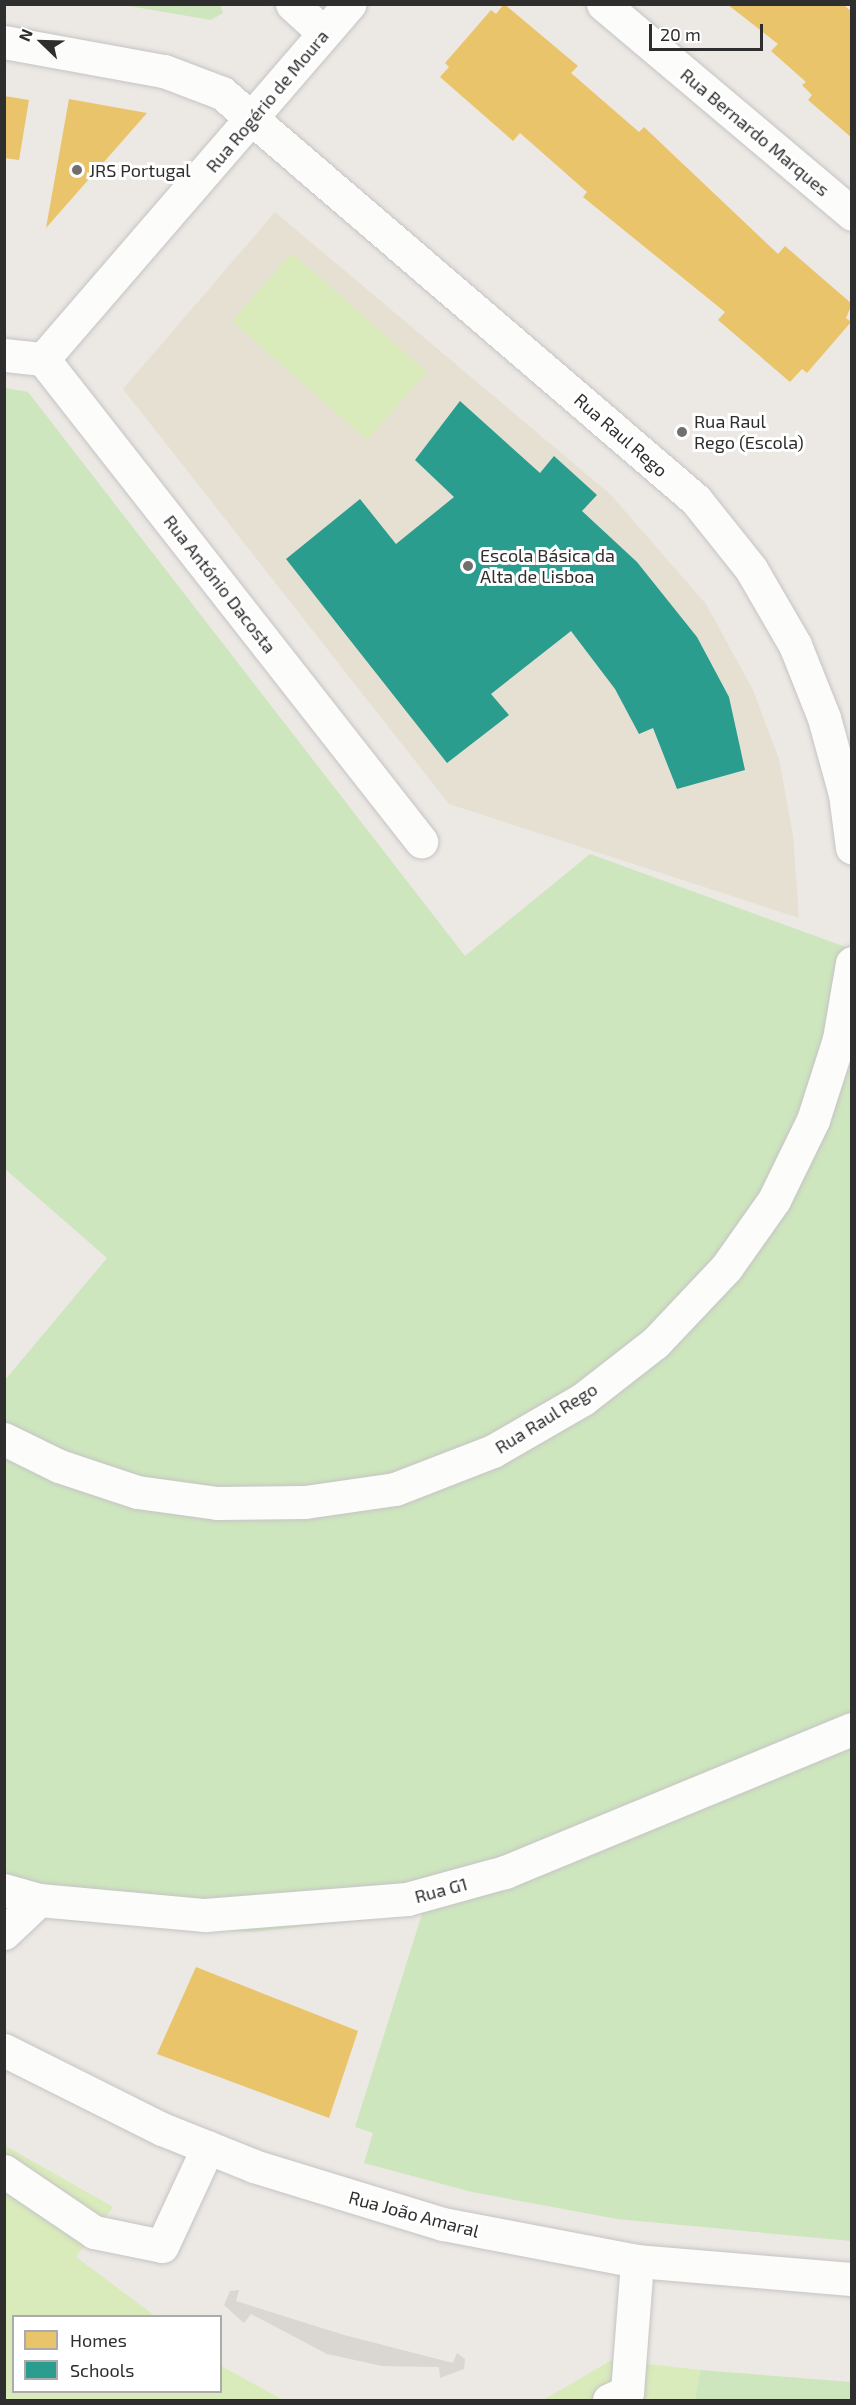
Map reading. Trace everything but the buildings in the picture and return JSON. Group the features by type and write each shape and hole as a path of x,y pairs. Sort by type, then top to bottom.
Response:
{"street":[{"path":"292,4 324,33"},
{"name":"Rua Rogério de Moura","path":"43,359 349,4"},
{"name":"Rua Bernardo Marques","path":"603,4 852,214"},
{"name":"Rua Raul Rego","path":"4,42 196,80 252,117 696,500 751,569 795,645 824,717 845,794 852,848"},
{"path":"4,355 43,359"},
{"name":"Rua António Dacosta","path":"43,359 421,841"},
{"name":"Rua Raul Rego","path":"4,1439 60,1466 137,1492 217,1503 305,1502 395,1489 493,1451 583,1399 655,1342 726,1268 774,1200 813,1120 839,1039 852,963"},
{"name":"Rua G1","path":"4,1890 39,1900 205,1915 407,1899 505,1872 852,1729"},
{"path":"4,1933 39,1900"},
{"name":"Rua João Amaral","path":"4,2050 208,2147 348,2197 443,2224 637,2261 852,2279"},
{"path":"4,2171 94,2232 162,2246 208,2147"},
{"path":"609,2400 627,2392 637,2261"}],"shaded area":[{"name":"Escola Básica da Alta de Lisboa","path":"275,212 610,494 706,604 753,690 779,759 793,836 799,918 449,804 123,389"},
{"path":"239,2290 236,2301 344,2335 453,2363 457,2353 465,2359 464,2369 440,2378 439,2367 382,2366 327,2354 251,2314 244,2323 224,2305 230,2291"}],"green space":[{"path":"123,5 220,5 223,13 211,20"},
{"path":"292,253 427,372 367,440 232,321"},
{"path":"5,388 28,392 465,956 590,854 851,949 851,2241 617,2219 472,2192 364,2163 373,2133 355,2127 422,1914 251,1932 65,1921 5,1893 5,1380 107,1258 5,1169"},
{"path":"4,2145 113,2207 76,2257 154,2315 12,2315 12,2393 222,2393 222,2367 283,2400 5,2400"},
{"path":"612,2360 700,2370 695,2400 543,2400"},
{"path":"700,2370 851,2382 851,2400 695,2400"}],"place":[{"name":"JRS Portugal","path":"77,170"},
{"name":"Rua Raul Rego (Escola)","path":"682,432"},
{"name":"Escola Básica da Alta de Lisboa","path":"468,566"}]}
